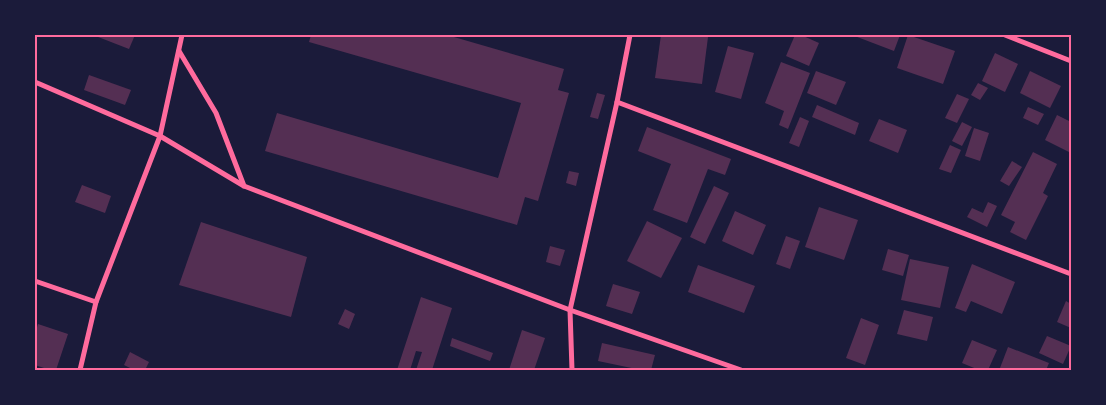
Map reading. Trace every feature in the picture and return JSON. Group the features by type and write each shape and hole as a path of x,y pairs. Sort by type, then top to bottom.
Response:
{"street":[{"path":"80,370 96,302 160,136 182,35"},
{"path":"572,370 570,310 617,102 630,35"},
{"path":"1005,35 1071,62"},
{"path":"178,50 216,113 244,186"},
{"path":"35,82 160,136 244,186 570,310 741,370"},
{"path":"617,102 1071,274"},
{"path":"35,281 96,302"}],"building":[{"path":"93,35 135,35 129,49"},
{"path":"311,35 447,35 564,69 558,90 569,93 538,201 525,197 517,225 265,151 277,113 498,178 521,103 309,42"},
{"path":"661,35 708,37 702,84 655,78"},
{"path":"795,35 801,35 819,43 809,66 786,56"},
{"path":"852,35 900,35 894,51"},
{"path":"908,35 955,51 943,84 897,68"},
{"path":"728,46 754,53 741,99 715,92"},
{"path":"995,53 1018,64 1005,92 982,81"},
{"path":"781,62 810,73 788,129 779,125 784,111 765,103"},
{"path":"816,71 846,82 836,105 807,93"},
{"path":"1030,71 1061,86 1050,108 1020,93"},
{"path":"89,75 131,90 125,105 84,90"},
{"path":"978,83 988,88 980,100 971,95"},
{"path":"597,93 605,95 598,119 590,117"},
{"path":"957,94 969,99 957,123 945,118"},
{"path":"817,105 859,123 855,135 812,117"},
{"path":"1028,107 1044,114 1038,125 1023,118"},
{"path":"1057,115 1071,122 1071,153 1045,140"},
{"path":"800,117 809,121 799,147 789,143"},
{"path":"879,119 907,130 898,153 869,141"},
{"path":"962,122 972,127 962,146 952,141"},
{"path":"647,127 731,159 725,175 708,169 687,223 653,210 671,164 638,151"},
{"path":"974,128 989,133 980,161 965,156"},
{"path":"950,145 961,150 951,173 939,169"},
{"path":"1033,152 1057,164 1043,193 1048,196 1026,240 1010,232 1015,222 1001,215"},
{"path":"1012,161 1022,167 1009,186 1000,181"},
{"path":"569,171 579,173 576,186 566,183"},
{"path":"82,185 111,196 105,213 75,202"},
{"path":"714,186 729,193 705,244 690,237"},
{"path":"988,202 997,206 987,227 967,217 972,208 983,213"},
{"path":"819,207 858,220 844,260 805,247"},
{"path":"735,211 766,225 753,255 722,241"},
{"path":"647,221 682,238 661,278 627,261"},
{"path":"201,222 307,257 291,317 179,285"},
{"path":"786,236 800,241 790,269 776,264"},
{"path":"550,246 565,250 560,266 546,262"},
{"path":"888,249 909,255 903,276 882,270"},
{"path":"910,259 949,267 940,308 901,300"},
{"path":"972,264 1015,282 1002,314 971,301 966,312 955,308"},
{"path":"698,265 755,286 744,313 688,292"},
{"path":"613,284 640,292 632,314 606,306"},
{"path":"421,297 452,308 432,370 416,370 422,352 416,351 410,370 397,370"},
{"path":"1066,301 1071,304 1071,328 1057,322"},
{"path":"345,309 355,314 349,329 338,324"},
{"path":"904,310 933,317 927,341 897,334"},
{"path":"861,318 879,325 865,365 846,358"},
{"path":"38,324 68,334 56,370 35,365 35,334"},
{"path":"522,330 545,338 534,370 509,370"},
{"path":"1047,336 1071,346 1063,364 1039,353"},
{"path":"452,338 493,353 490,361 450,346"},
{"path":"972,340 997,350 988,370 979,370 962,363"},
{"path":"602,343 655,355 651,370 641,370 598,361"},
{"path":"1008,347 1049,363 1046,370 1005,370 1000,368"},
{"path":"130,352 149,362 145,370 134,370 124,365"}]}
